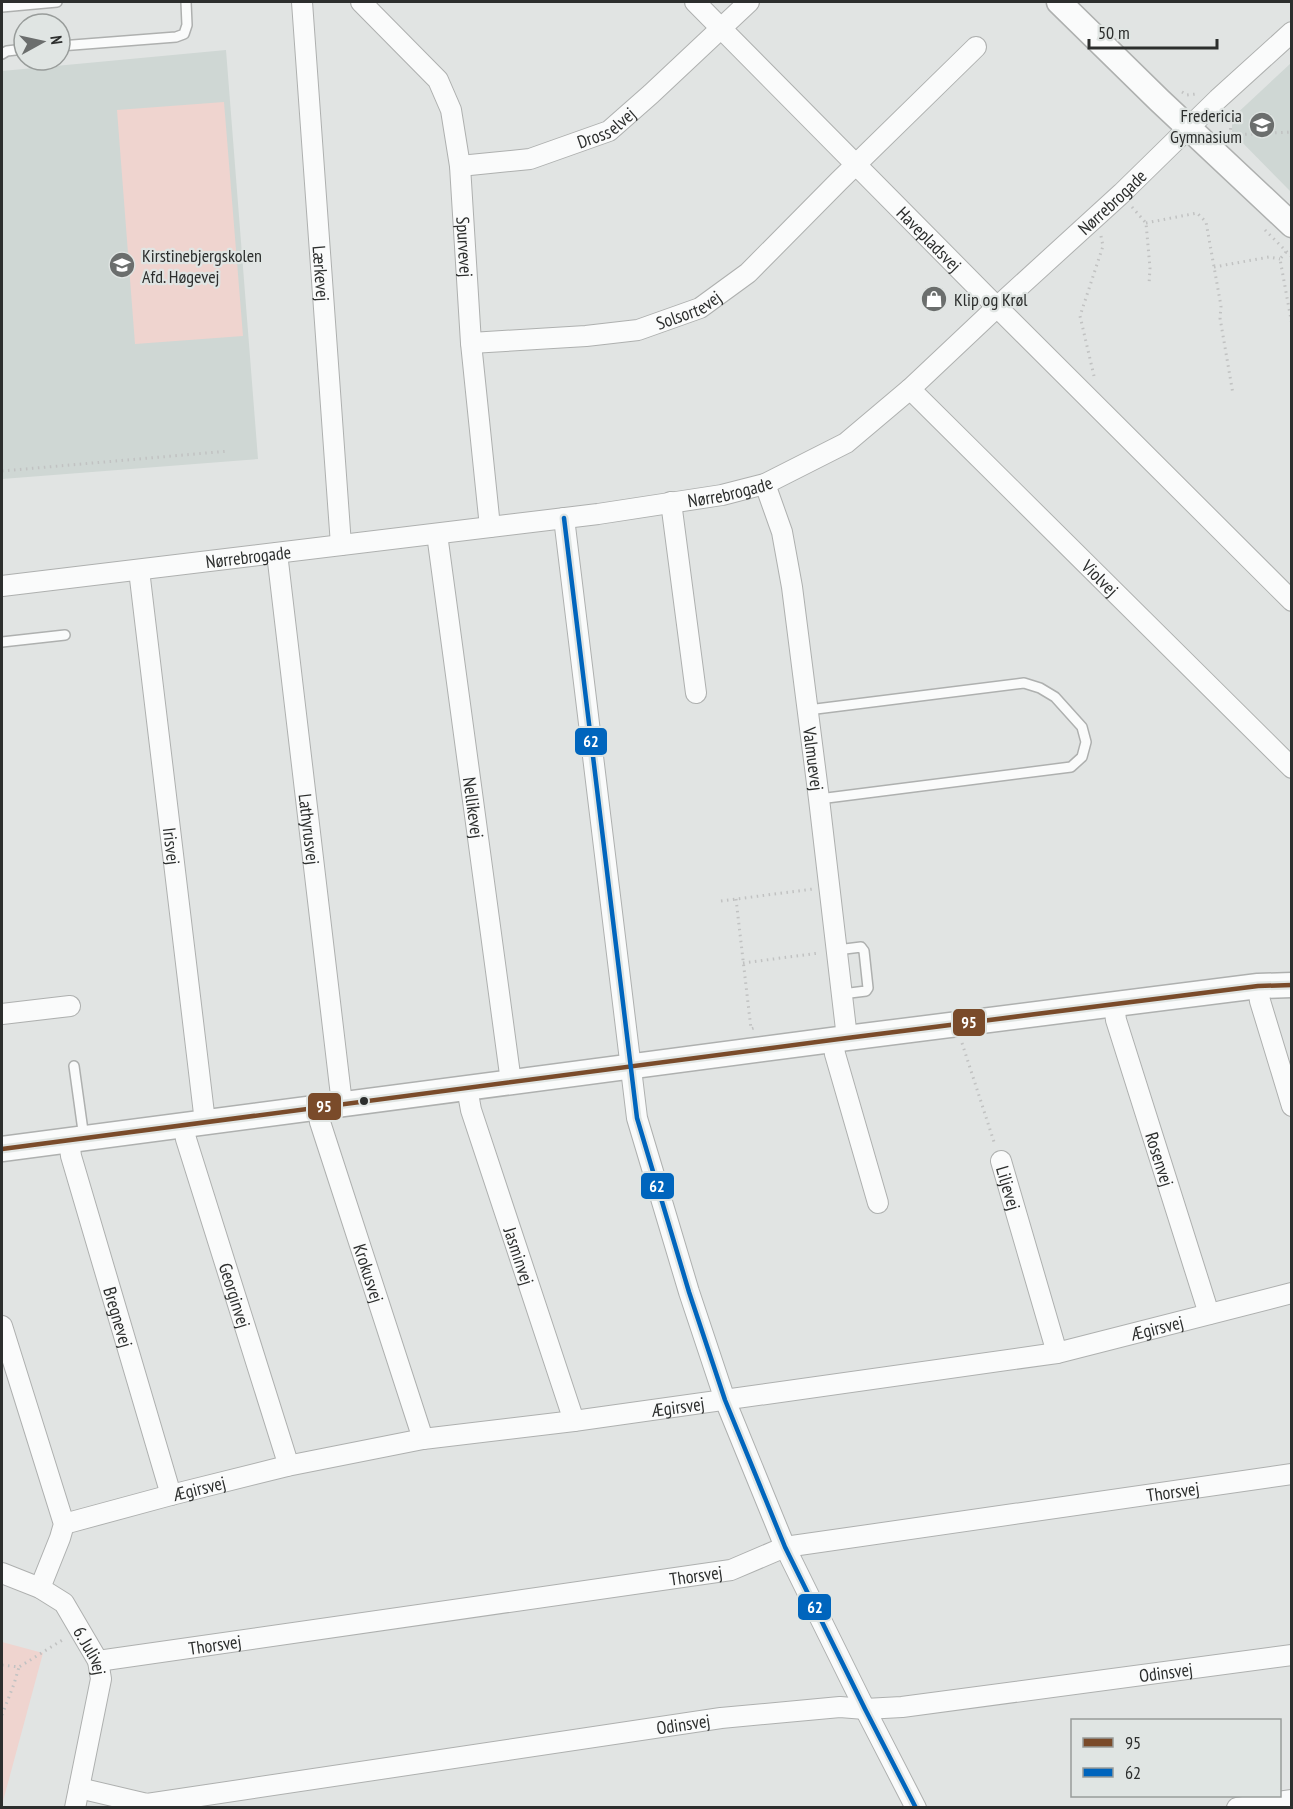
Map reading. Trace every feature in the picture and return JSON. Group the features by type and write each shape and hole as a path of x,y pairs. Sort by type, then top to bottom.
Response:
{"street":[{"name":"Lærkevej","path":"302,2 341,545"},
{"name":"Spurvevej","path":"361,2 438,80 451,110 460,166 471,343 490,527"},
{"name":"Havepladsvej","path":"695,2 1292,601"},
{"name":"Drosselvej","path":"460,166 530,159 609,131 749,2"},
{"path":"1059,2 1188,128 1292,225"},
{"name":"Nørrebrogade","path":"2,586 564,518 722,495 765,484 846,443 910,389 1122,194 1188,128 1292,32"},
{"name":"Solsortevej","path":"471,343 586,336 638,330 700,308 748,273 976,47"},
{"name":"Violvej","path":"910,389 1292,768"},
{"name":"Valmuevej","path":"765,484 782,532 792,587 819,800 842,994 840,1039 834,1054 878,1203"},
{"path":"671,502 696,693"},
{"path":"564,518 637,1118 725,1400 785,1547 916,1808"},
{"name":"Nellikevej","path":"437,534 511,1082"},
{"name":"Lathyrusvej","path":"277,553 342,1104"},
{"name":"Irisvej","path":"139,570 194,1124"},
{"path":"1258,986 1260,1001 1292,1106"},
{"path":"2,1149 1258,986 1292,986"},
{"name":"Rosenvej","path":"1114,1005 1116,1020 1209,1314"},
{"path":"2,1014 70,1006"},
{"name":"Jasminvej","path":"467,1088 471,1110 573,1420"},
{"name":"Krokusvej","path":"318,1107 320,1122 423,1439"},
{"name":"Georginvej","path":"194,1124 186,1139 287,1466"},
{"name":"Bregnevej","path":"76,1140 71,1156 171,1495"},
{"name":"Liljevej","path":"1001,1161 1057,1353"},
{"name":"Ægirsvej","path":"64,1524 287,1466 423,1439 725,1400 1057,1353 1292,1293"},
{"path":"2,1326 64,1524 40,1588"},
{"name":"Thorsvej","path":"98,1661 730,1570 785,1547 1292,1474"},
{"name":"6. Julivej","path":"2,1573 40,1588 64,1603 98,1661 101,1679 77,1798"},
{"name":"Odinsvej","path":"77,1798 147,1804 721,1718 840,1707 865,1709 902,1707 1292,1655"},
{"path":"1237,1808 1292,1800"}],"lane":[{"path":"2,7 57,2"},
{"path":"72,45 184,34 187,25 186,2"},
{"path":"2,642 65,635"},
{"path":"808,710 1024,683 1040,688 1055,697 1082,728 1086,742 1082,757 1071,768 819,800"},
{"path":"837,950 861,947 864,951 868,988 866,991 842,994"},
{"path":"74,1066 76,1140"}],"path":[{"path":"1180,91 1188,95 1198,94"},
{"path":"1225,141 1230,135 1232,113 1228,108"},
{"path":"1230,135 1292,132"},
{"path":"1122,194 1146,223 1149,284"},
{"path":"1146,223 1197,213 1206,222 1233,394"},
{"path":"1092,220 1100,234 1103,246 1080,316 1094,376"},
{"path":"1280,259 1287,252"},
{"path":"1214,267 1269,257 1280,259"},
{"path":"1280,259 1292,325"},
{"path":"2,471 229,451"},
{"path":"720,901 829,886"},
{"path":"736,899 751,1029 763,1027"},
{"path":"743,963 837,950"},
{"name":"Liljevej","path":"958,1025 960,1038 1001,1161"},
{"path":"2,1665 19,1667 80,1630"},
{"path":"2,1715 19,1667"}],"shaded area":[{"name":"Kirstinebjergskolen Afd. Høgevej","path":"226,50 258,459 2,479 2,71 72,72 72,64"},
{"name":"Fredericia Gymnasium","path":"1291,63 1291,192 1232,132 1232,118"},
{"path":"224,102 243,336 135,344 117,110"},
{"path":"2,1642 43,1653 2,1805"}],"transit line":[{"name":"62","path":"564,518 637,1118 689,1292 725,1400 785,1547 916,1808"},
{"name":"95","path":"2,1149 847,1038 1258,986 1292,985"}],"place":[{"name":"Fredericia Gymnasium","path":"1262,125"},
{"name":"Kirstinebjergskolen Afd. Høgevej","path":"122,265"},
{"name":"Klip og Krøl","path":"934,299"}]}
